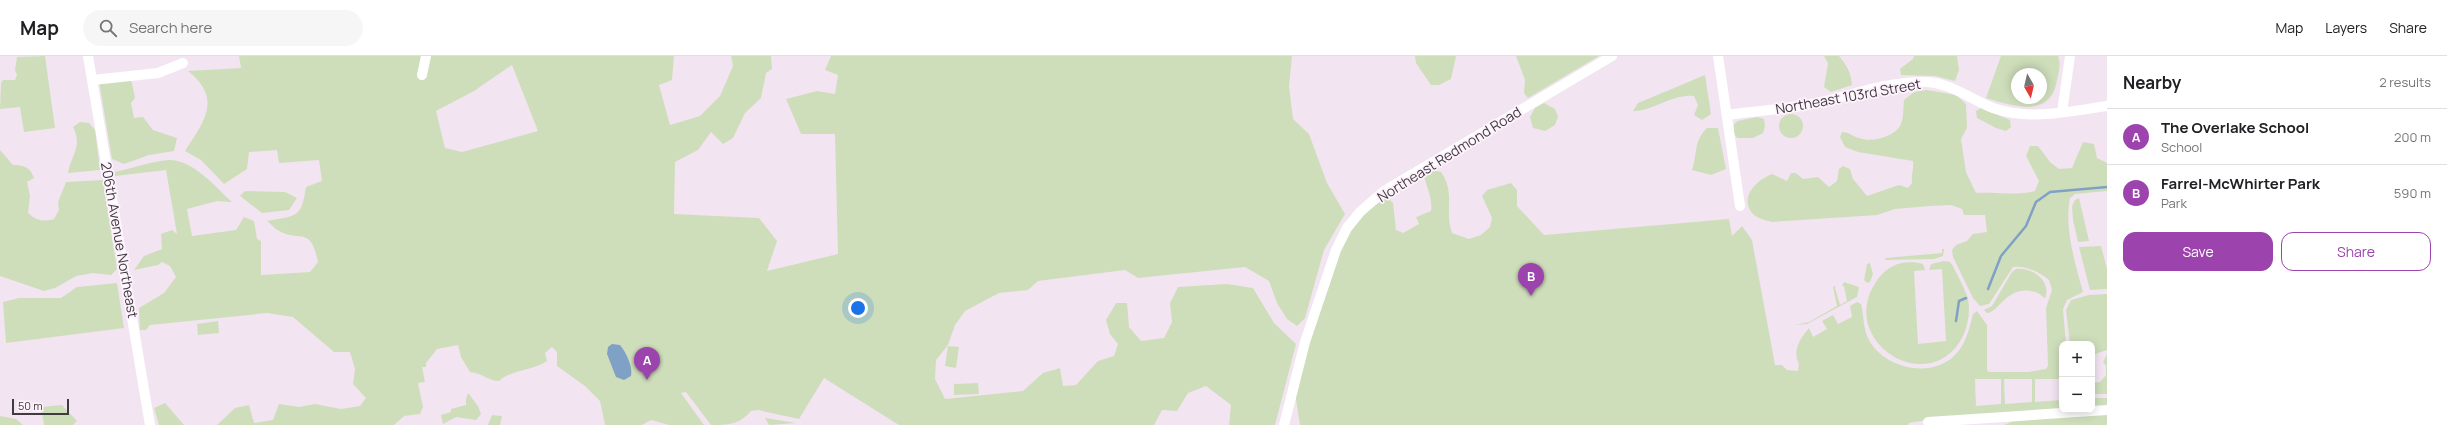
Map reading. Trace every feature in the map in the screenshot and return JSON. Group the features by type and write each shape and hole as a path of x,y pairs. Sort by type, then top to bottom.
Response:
{"street":[{"name":"206th Avenue Northeast","path":"88,56 150,425"},
{"path":"422,75 426,56"},
{"name":"Northeast Redmond Road","path":"1284,425 1305,342 1336,250 1347,228 1360,212 1384,191 1612,56"},
{"path":"1718,56 1740,206"},
{"path":"2062,112 2070,56"},
{"path":"93,80 158,73 183,63"},
{"name":"Northeast 103rd Street","path":"1727,115 1816,103 1870,89 1924,82 1938,82 1994,108 2013,113 2038,114 2107,106"},
{"path":"1928,422 2107,410"},
{"path":"1997,425 2008,417"}],"green space":[{"path":"45,56 55,128 24,132 20,107 0,109 1,83 3,80 15,80 17,75 15,70 17,57"},
{"path":"239,56 674,56 672,80 659,85 670,125 700,116 720,96 733,66 731,56 771,56 772,69 766,73 761,98 745,113 733,138 723,144 711,132 698,150 675,162 674,214 759,218 777,241 767,271 838,254 835,134 801,134 786,99 817,91 835,94 838,75 825,70 831,56 1292,56 1289,86 1293,119 1309,134 1327,183 1345,214 1324,250 1305,318 1297,326 1287,319 1277,303 1269,281 1245,267 1138,278 1125,270 1038,281 1028,290 999,293 965,311 955,325 948,345 936,360 935,379 945,399 1023,391 1043,373 1060,368 1063,386 1076,385 1098,361 1114,356 1118,344 1110,334 1106,320 1116,303 1127,303 1129,327 1141,341 1164,338 1172,322 1170,303 1178,287 1227,284 1253,288 1274,323 1296,344 1275,425 1229,425 1231,405 1206,386 1188,393 1177,411 1162,410 1154,425 899,425 824,378 799,419 758,410 751,411 747,416 738,422 723,425 711,425 686,392 681,393 704,425 669,425 651,420 642,425 605,425 600,401 585,386 557,366 557,352 552,347 545,353 547,361 535,367 510,374 499,381 470,372 461,357 458,345 437,349 426,363 426,367 422,367 425,382 418,383 423,407 420,414 404,416 394,425 217,425 235,408 249,405 254,423 273,420 279,404 299,407 315,404 341,409 360,406 366,398 353,384 355,369 350,352 334,352 293,317 267,313 150,325 146,330 140,330 139,308 164,293 176,277 170,266 162,262 158,265 134,270 144,256 162,249 161,234 172,230 177,234 166,170 115,176 114,172 148,163 169,160 187,164 204,175 232,202 217,201 187,209 192,236 236,230 244,217 254,221 257,239 261,241 261,275 310,272 318,262 312,243 308,239 279,231 267,221 285,218 296,214 302,205 306,187 322,181 319,160 279,163 277,150 249,152 247,169 224,184 201,160 185,151 204,120 207,110 205,91 199,81 188,71 241,68","holes":["512,65 538,131 462,152 445,148 436,111 474,91"]},
{"path":"1415,56 1456,56 1451,79 1439,85 1431,85 1416,63"},
{"path":"1516,56 1599,56 1528,98 1524,93 1525,80"},
{"path":"1824,56 1839,56 1848,69 1851,76 1852,85 1831,92 1824,87 1828,63"},
{"path":"1914,56 1957,56 1959,70 1955,81 1935,76 1901,75 1900,69 1913,59"},
{"path":"2001,56 2058,56 2060,65 2058,77 2053,92 2047,100 2047,68 2011,68 2011,104 2041,104 2029,107 2008,104 1986,98"},
{"path":"1705,75 1711,114 1702,120 1694,115 1698,105 1694,96 1679,97 1648,108 1633,111 1638,103"},
{"path":"131,79 135,98 131,103 134,118 143,117 153,130 177,138 174,151 149,155 124,164 112,159 99,81"},
{"path":"1927,90 1956,95 1966,104 1967,128 1961,139 1966,172 1976,193 2013,194 2035,191 2039,181 2026,156 2030,146 2038,146 2050,162 2059,169 2072,168 2083,142 2094,144 2097,158 2107,163 2107,191 2075,194 2070,198 2068,221 2069,233 2083,292 2067,300 2063,309 2066,341 2059,341 2059,379 2035,379 2035,402 2059,400 2059,408 1927,420 1909,423 1908,425 1300,425 1294,387 1344,241 1363,214 1387,197 1393,203 1396,230 1403,233 1419,224 1416,217 1431,211 1430,197 1424,175 1432,170 1441,172 1448,187 1449,217 1452,233 1469,239 1481,235 1490,227 1492,218 1482,196 1487,190 1511,183 1517,190 1517,206 1544,235 1729,219 1732,236 1742,226 1752,240 1775,365 1782,365 1787,370 1798,371 1799,364 1796,354 1798,345 1809,328 1813,337 1827,329 1822,321 1833,315 1838,324 1852,317 1850,306 1857,302 1861,304 1869,340 1876,350 1885,358 1896,363 1908,367 1921,368 1933,367 1944,363 1954,356 1961,347 1973,314 1977,311 1987,325 1987,370 1989,372 2028,372 2046,369 2048,366 2046,308 2052,290 2049,280 2032,270 2022,267 2013,267 1989,304 1980,306 1973,298 1953,257 1952,250 1956,245 1967,241 1973,234 1987,232 1985,215 1964,215 1962,209 1951,205 1895,209 1877,215 1772,222 1757,217 1750,210 1748,198 1753,188 1762,179 1772,174 1787,181 1791,173 1796,173 1803,179 1818,177 1829,187 1837,181 1839,169 1843,166 1850,169 1853,179 1867,196 1899,185 1908,188 1912,183 1913,161 1858,152 1845,147 1840,137 1842,132 1870,140 1887,136 1897,130 1900,126 1903,117 1904,100 1914,92","holes":["1975,379 2001,379 2001,404 1976,406","2004,379 2032,379 2032,402 2005,404"]},
{"path":"1544,103 1555,109 1558,117 1555,125 1545,131 1533,128 1530,117 1535,108"},
{"path":"1981,108 2010,120 2011,127 2006,131 1996,128 1977,118 1976,111"},
{"path":"1791,114 1800,117 1803,126 1800,135 1791,138 1782,135 1779,126 1782,117"},
{"path":"1757,117 1764,119 1765,126 1763,133 1753,138 1737,138 1734,134 1734,124 1738,121"},
{"path":"80,122 89,123 95,130 100,170 68,173 77,145 76,134 73,127"},
{"path":"1707,128 1718,128 1726,169 1711,175 1692,170 1698,143"},
{"path":"0,150 13,165 26,167 31,171 34,178 27,182 30,196 28,213 34,218 40,220 54,219 59,210 58,202 66,182 103,180 117,269 111,275 93,273 76,276 55,288 44,291 0,276"},
{"path":"245,191 285,192 297,198 289,210 262,213 240,196"},
{"path":"2079,198 2089,241 2078,242 2073,220 2072,206 2075,200"},
{"path":"2101,246 2107,269 2107,289 2090,290 2079,247"},
{"path":"1942,249 1944,249 1943,256 1934,259 1886,260 1885,258 1942,253"},
{"path":"1944,261 1950,262 1953,266 1968,299 1969,316 1964,333 1959,343 1943,358 1925,364 1906,362 1888,353 1875,339 1867,321 1868,301 1878,279 1892,266 1910,262 1923,264 1925,270 1914,271 1918,344 1946,341 1942,269 1929,270 1931,264"},
{"path":"1870,263 1873,274 1870,282 1867,283 1864,280 1867,264"},
{"path":"2016,269 2029,270 2040,277 2046,286 2045,298 2035,292 2017,292 2011,295 1996,309 1987,313 1984,310 1992,306 2012,272"},
{"path":"1844,282 1859,287 1857,297 1807,324 1795,325 1809,322 1837,306 1833,287 1836,286 1835,288 1840,305 1847,301 1844,286 1842,286"},
{"path":"117,283 124,328 6,343 3,302 19,298 61,298 77,287"},
{"path":"2107,294 2107,350 2095,354 2095,341 2070,341 2066,310 2071,300 2089,295"},
{"path":"218,321 219,333 198,335 197,324"},
{"path":"948,346 959,347 956,368 945,366"},
{"path":"2107,354 2107,394 2095,394 2095,383 2100,382 2106,375 2106,366 2103,362"},
{"path":"978,383 979,394 954,395 954,384"},
{"path":"468,393 478,406 481,414 476,420 456,417 443,424 441,415 451,412 451,409 466,405"},
{"path":"2095,398 2107,398 2107,406 2095,406"},
{"path":"165,403 184,425 159,425 154,408"},
{"path":"62,405 77,421 73,425 44,425 41,407"},
{"path":"2107,413 2107,425 2004,425 2018,419"},
{"path":"492,415 502,416 500,425 488,425"},
{"path":"0,416 16,419 23,425 0,425"},
{"path":"765,418 796,423 769,425"}],"water":[{"path":"612,344 620,345 630,364 631,376 624,380 616,377 607,354 608,347"}],"waterway":[{"path":"1988,289 2001,256 2026,226 2036,202 2050,192 2107,187"},
{"path":"1956,321 1959,301 1966,298"}],"place":[{"name":"Farrel-McWhirter Park","path":"1531,296"},
{"name":"The Overlake School","path":"647,380"}]}
